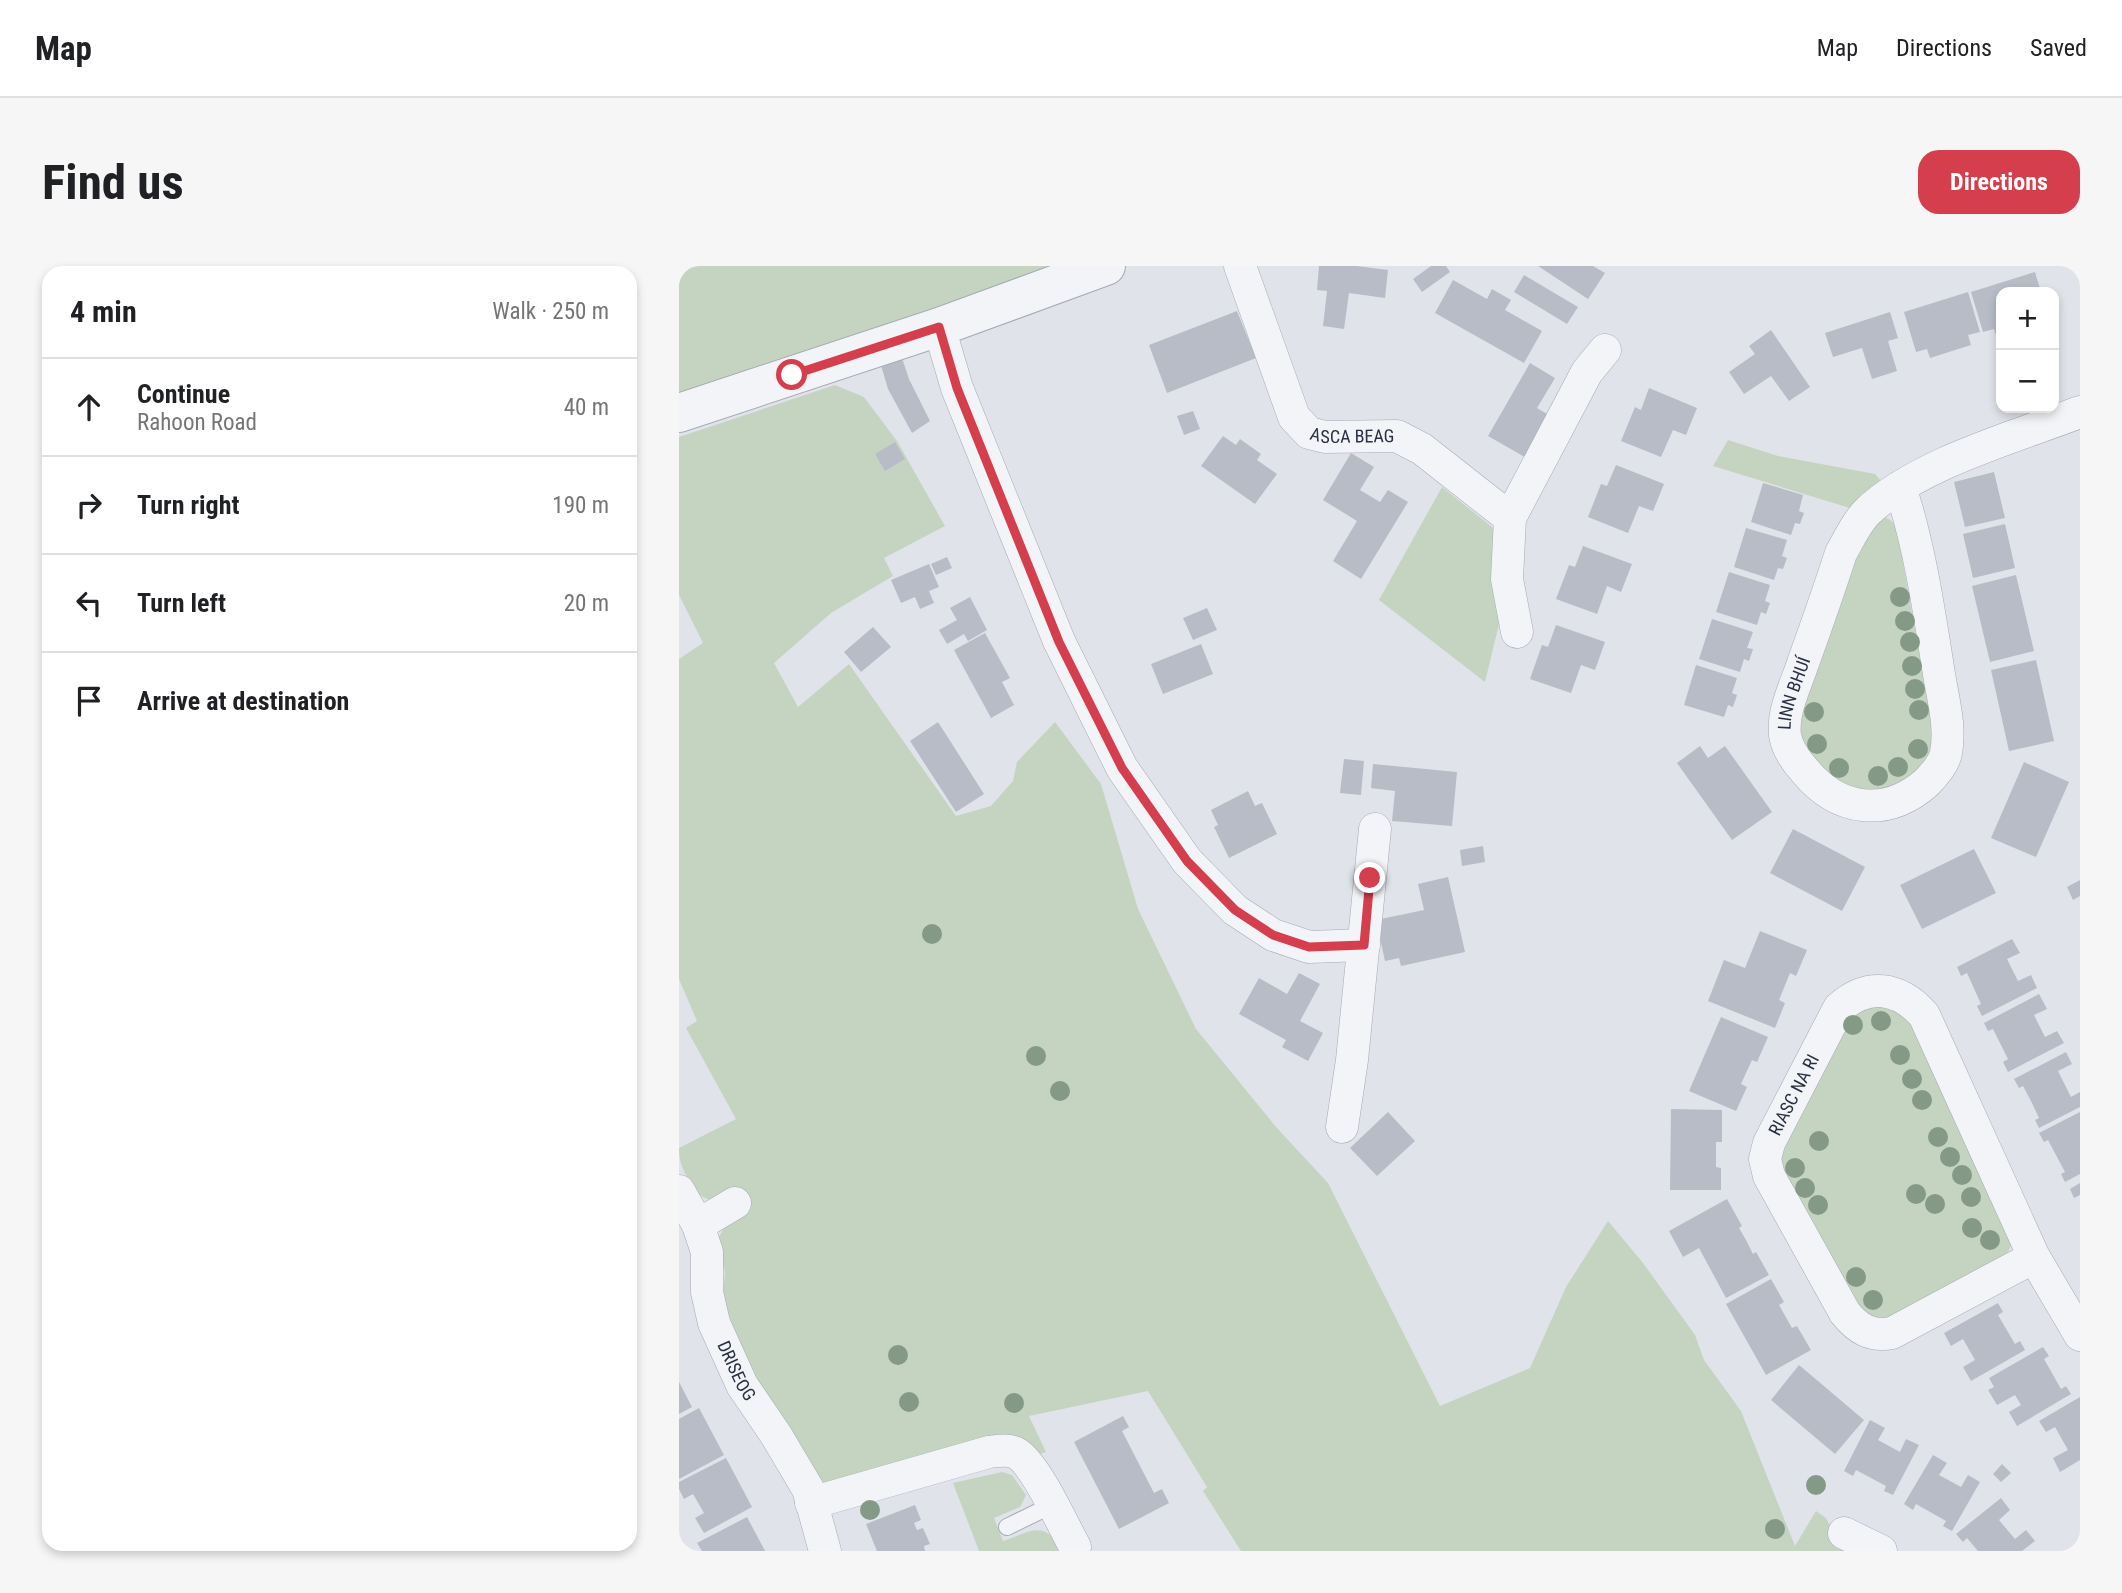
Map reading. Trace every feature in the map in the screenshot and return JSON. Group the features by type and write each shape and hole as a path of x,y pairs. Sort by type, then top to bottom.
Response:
{"street":[{"path":"679,413 939,327 1106,266"},
{"name":"ASCA BEAG","path":"1240,266 1294,417 1309,433 1325,438 1397,436 1422,449 1510,518"},
{"path":"939,327 957,388 1059,642 1122,768 1187,861 1235,910 1273,935 1309,947 1364,945"},
{"path":"1517,632 1507,579 1510,518 1587,372 1605,350"},
{"name":"LINN BHUÍ","path":"1900,487 1909,513 1936,654 1946,716 1946,754 1930,779 1904,799 1889,804 1863,805 1833,796 1808,775 1791,754 1787,743 1785,717 1841,553 1867,513 1900,487 1970,453 2080,412"},
{"path":"1342,1127 1352,1060 1375,829"},
{"name":"RIASC NA RI","path":"2035,1256 1892,1333 1870,1334 1856,1325 1845,1313 1769,1176 1765,1159 1769,1143 1839,1008 1845,1002 1862,994 1888,992 1907,998 1924,1015 2035,1256 2080,1335"},
{"name":"DRISEOG","path":"679,1191 698,1225 707,1252 707,1292 714,1323 742,1385 808,1489 825,1551"},
{"path":"698,1225 735,1203"},
{"path":"811,1503 989,1452 1009,1451 1016,1453 1028,1464 1075,1547"},
{"path":"1845,1533 1881,1551"}],"lane":[{"path":"1007,1527 1052,1505"}],"green space":[{"path":"679,266 1053,266 679,397"},
{"path":"835,385 864,397 897,441 945,526 884,558 893,576 831,613 774,663 798,707 849,664 956,816 991,806 1013,781 1017,762 1055,722 1101,784 1138,909 1196,1029 1276,1127 1328,1183 1440,1406 1530,1368 1566,1287 1608,1221 1643,1263 1695,1335 1704,1360 1741,1411 1795,1546 1816,1511 1826,1518 1841,1546 1850,1551 1241,1551 1203,1491 1207,1487 1148,1391 1029,1416 1046,1452 1037,1455 825,1483 819,1478 799,1442 756,1378 735,1333 723,1296 725,1272 717,1240 727,1223 749,1207 743,1189 713,1199 700,1195 684,1171 680,1157 679,1148 736,1119 686,1028 697,1021 679,979 679,659 703,643 679,595 679,437"},
{"path":"1728,440 1778,456 1875,474 1881,481 1862,494 1850,508 1713,466"},
{"path":"1442,487 1497,531 1499,624 1485,682 1379,600"},
{"path":"1880,517 1892,522 1898,535 1934,746 1917,775 1880,792 1845,787 1803,750 1798,719 1852,559"},
{"path":"1885,1003 1916,1024 2013,1241 2006,1257 1885,1321 1855,1310 1781,1173 1778,1153 1850,1014"},
{"path":"1002,1472 1012,1475 1026,1495 1020,1507 994,1518 1003,1541 1030,1531 1043,1531 1056,1541 1063,1551 979,1551 953,1483"}],"building":[{"path":"1319,266 1357,266 1388,270 1385,298 1349,293 1344,329 1323,326 1327,291 1317,290"},
{"path":"1431,266 1446,266 1450,272 1422,292 1413,279"},
{"path":"1538,266 1593,266 1605,273 1588,299"},
{"path":"2035,272 2040,287 1996,287 1996,335 1994,329 1983,332 1971,292"},
{"path":"1524,275 1578,307 1567,324 1514,292"},
{"path":"1453,280 1487,299 1492,289 1511,300 1505,310 1542,331 1524,363 1435,313"},
{"path":"1968,292 1980,332 1968,335 1971,345 1930,358 1927,349 1916,352 1904,312"},
{"path":"1237,311 1256,358 1167,393 1149,345"},
{"path":"1890,312 1898,338 1888,341 1897,371 1872,379 1862,348 1833,357 1825,333"},
{"path":"1771,330 1810,387 1789,401 1771,376 1744,394 1729,372 1755,354 1749,346"},
{"path":"901,355 909,379 930,421 912,433 888,389 880,362"},
{"path":"1530,363 1555,378 1537,408 1552,417 1528,459 1488,436"},
{"path":"1649,388 1697,408 1686,435 1673,430 1661,457 1621,441 1635,407 1641,410"},
{"path":"1193,411 1200,429 1184,435 1177,416"},
{"path":"1223,436 1236,445 1240,439 1261,454 1257,460 1277,474 1255,504 1201,466"},
{"path":"895,442 905,459 885,471 875,454"},
{"path":"1351,453 1374,467 1360,490 1380,502 1388,490 1408,502 1361,579 1333,561 1357,521 1323,500"},
{"path":"1616,465 1664,484 1653,511 1639,506 1628,533 1588,517 1601,484 1607,486"},
{"path":"1994,472 2005,518 1965,527 1954,482"},
{"path":"1763,483 1803,495 1799,511 1804,513 1800,524 1795,523 1791,535 1751,522"},
{"path":"2005,524 2015,568 1973,578 1963,534"},
{"path":"1746,528 1787,540 1782,556 1787,558 1783,569 1778,568 1774,580 1734,567"},
{"path":"1583,546 1632,564 1621,592 1607,586 1597,614 1556,599 1569,565 1575,567"},
{"path":"947,557 952,568 936,575 931,564"},
{"path":"929,564 939,587 929,591 934,603 920,609 915,597 901,603 891,580"},
{"path":"1729,572 1770,585 1765,601 1770,603 1766,614 1761,612 1757,625 1716,612"},
{"path":"2016,575 2034,651 1990,662 1972,586"},
{"path":"970,597 987,630 968,641 964,634 947,644 939,630 957,620 950,608"},
{"path":"1207,608 1217,630 1193,640 1183,618"},
{"path":"1712,619 1753,632 1747,648 1753,649 1749,661 1744,659 1740,672 1699,659"},
{"path":"1556,625 1605,642 1595,670 1581,665 1571,693 1530,679 1542,645 1548,647"},
{"path":"873,627 891,647 861,672 844,652"},
{"path":"985,633 1010,678 1002,682 1014,705 991,718 954,650"},
{"path":"1201,644 1213,674 1163,694 1151,664"},
{"path":"2036,660 2054,741 2009,751 1991,670"},
{"path":"1696,665 1737,678 1732,693 1737,695 1733,707 1728,705 1724,717 1684,705"},
{"path":"938,722 984,794 956,812 910,741"},
{"path":"1700,746 1708,758 1725,746 1772,812 1732,840 1677,763"},
{"path":"1344,759 1364,761 1361,795 1340,793"},
{"path":"2024,762 2069,782 2036,857 1991,838"},
{"path":"1373,764 1457,772 1452,826 1392,821 1395,791 1371,788"},
{"path":"1248,791 1255,806 1262,803 1277,834 1229,858 1214,827 1218,825 1211,810"},
{"path":"1793,829 1865,867 1842,911 1770,873"},
{"path":"1483,846 1485,862 1462,866 1460,850"},
{"path":"1974,849 1996,893 1922,929 1900,885"},
{"path":"1448,877 1465,952 1401,966 1399,958 1385,961 1376,920 1424,910 1418,884"},
{"path":"2080,880 2080,896 2073,900 2067,887"},
{"path":"1760,931 1807,950 1796,976 1790,973 1779,1000 1785,1003 1775,1028 1708,1001 1724,960 1745,968"},
{"path":"2012,939 2020,953 2007,959 2018,981 2031,975 2037,988 1982,1016 1977,1006 1981,1004 1967,973 1961,976 1957,967"},
{"path":"1299,973 1320,984 1300,1021 1323,1033 1308,1061 1282,1047 1286,1040 1239,1014 1259,978 1287,994"},
{"path":"2039,994 2047,1009 2034,1015 2045,1037 2057,1031 2064,1043 2008,1072 2003,1062 2008,1059 1993,1029 1988,1031 1984,1023"},
{"path":"1721,1017 1768,1037 1757,1062 1752,1060 1741,1084 1747,1087 1736,1111 1689,1091"},
{"path":"2066,1052 2072,1064 2058,1071 2071,1097 2080,1092 2080,1107 2039,1128 2035,1120 2039,1118 2031,1101 2023,1086 2019,1088 2014,1079"},
{"path":"1671,1109 1722,1110 1722,1142 1716,1142 1716,1167 1721,1168 1721,1190 1670,1190"},
{"path":"1388,1112 1415,1141 1377,1176 1350,1148"},
{"path":"2080,1112 2080,1174 2065,1182 2061,1174 2065,1172 2048,1140 2044,1142 2039,1133"},
{"path":"2080,1183 2080,1195 2074,1198 2070,1189"},
{"path":"1727,1199 1753,1254 1756,1252 1769,1275 1726,1298 1699,1248 1683,1257 1669,1231"},
{"path":"1771,1279 1784,1302 1779,1305 1792,1328 1797,1326 1811,1350 1766,1375 1726,1304"},
{"path":"1998,1303 2003,1312 1998,1315 2015,1344 2020,1341 2025,1350 1971,1381 1963,1367 1975,1360 1963,1339 1951,1346 1944,1333"},
{"path":"2043,1347 2049,1356 2044,1359 2061,1389 2066,1386 2071,1394 2017,1426 2009,1412 2021,1405 2015,1395 1997,1405 1988,1390 1994,1387 1989,1378"},
{"path":"1799,1365 1864,1420 1835,1454 1771,1400"},
{"path":"679,1382 692,1407 679,1414"},
{"path":"2080,1397 2080,1460 2060,1472 2053,1458 2068,1450 2055,1427 2046,1432 2039,1421"},
{"path":"699,1408 724,1455 679,1479 679,1419"},
{"path":"1123,1416 1129,1427 1122,1431 1154,1493 1162,1489 1169,1503 1119,1529 1074,1442"},
{"path":"1870,1420 1885,1428 1878,1440 1900,1452 1906,1439 1919,1445 1893,1495 1884,1491 1886,1486 1856,1470 1853,1476 1844,1471"},
{"path":"1933,1455 1947,1463 1939,1475 1961,1487 1968,1475 1980,1482 1952,1531 1943,1526 1946,1521 1916,1504 1913,1510 1904,1504"},
{"path":"726,1458 752,1507 704,1533 695,1518 704,1513 693,1494 684,1499 679,1482"},
{"path":"2002,1464 2011,1473 2001,1482 1993,1474"},
{"path":"2001,1498 2010,1510 1999,1520 2015,1539 2026,1530 2035,1541 2022,1551 1978,1551 1967,1538 1963,1542 1956,1534"},
{"path":"915,1505 921,1520 914,1523 917,1530 923,1528 930,1544 924,1546 925,1551 877,1551 866,1524"},
{"path":"747,1517 765,1551 702,1551 697,1543"}],"route":[{"path":"792,375 939,327 957,388 1059,642 1122,768 1187,861 1235,910 1273,935 1309,947 1364,945 1370,878"}]}
